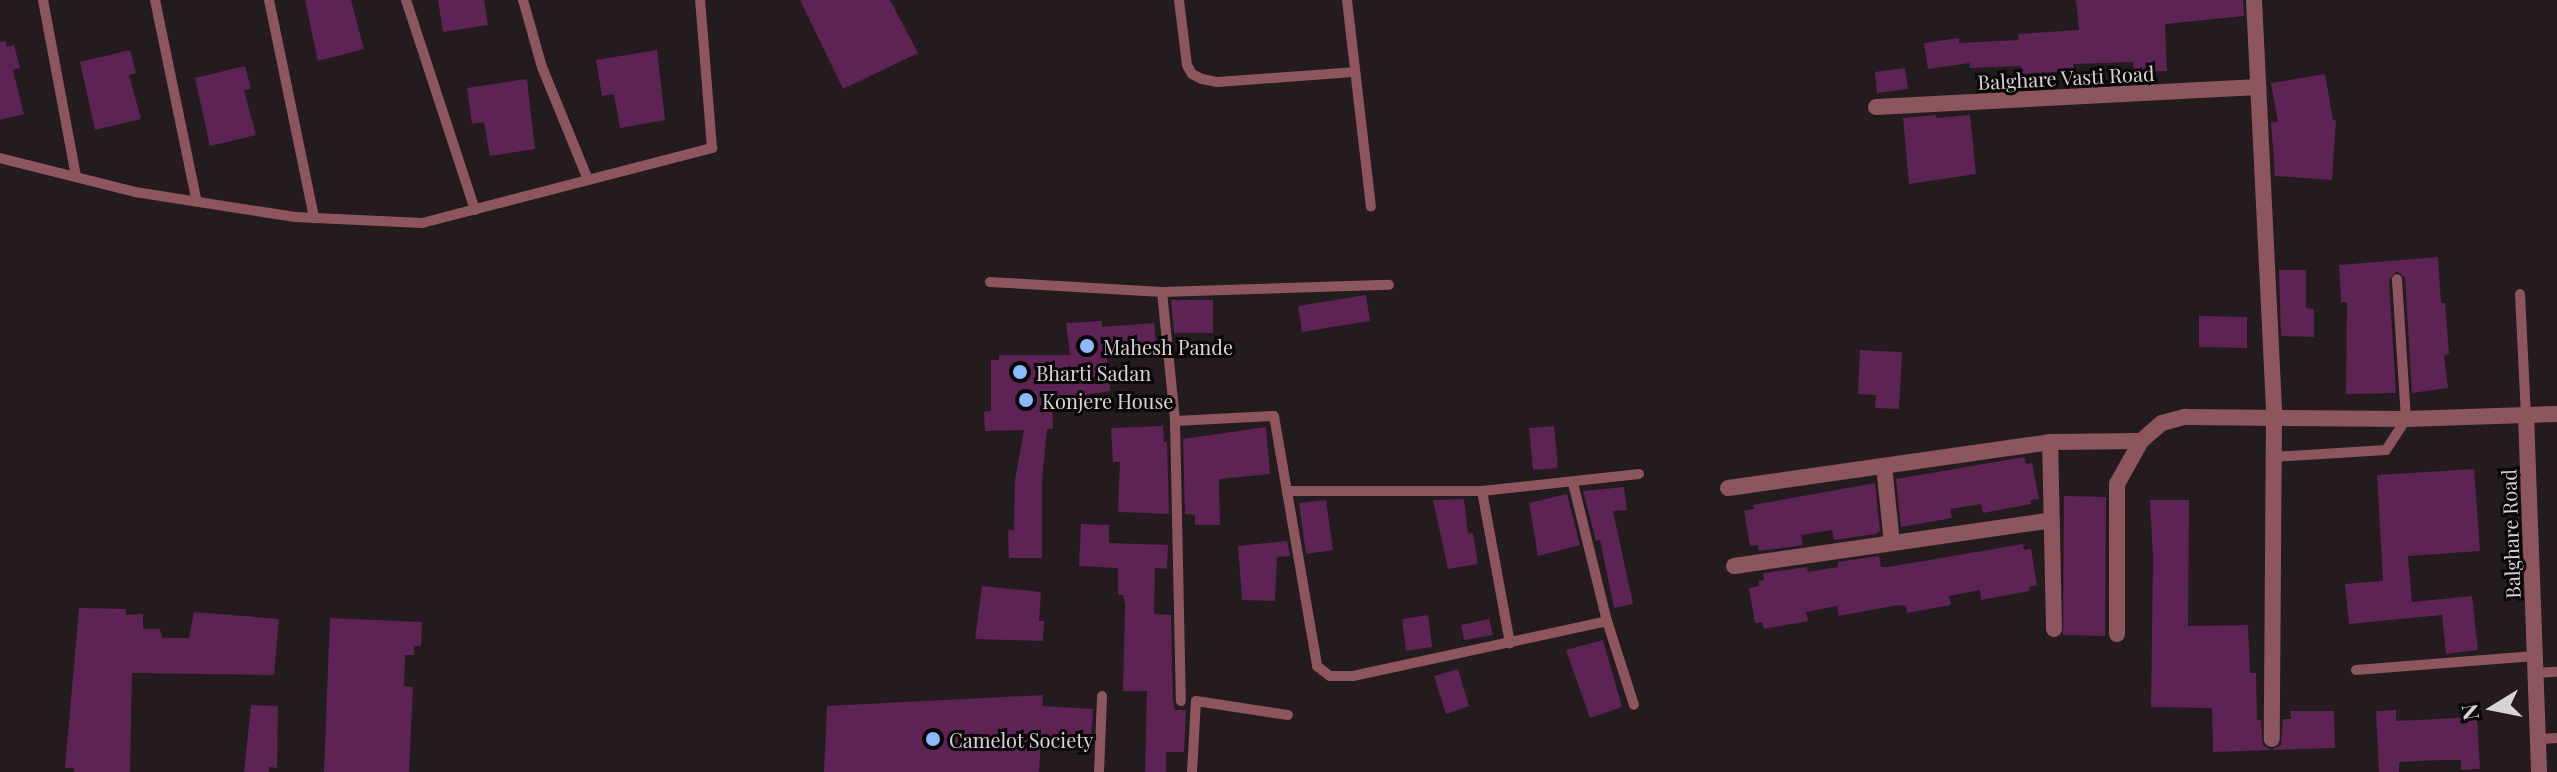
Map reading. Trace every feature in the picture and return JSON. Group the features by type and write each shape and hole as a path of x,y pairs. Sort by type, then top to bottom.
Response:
{"street":[{"path":"2254,0 2274,416 2272,739"},
{"name":"Balghare Vasti Road","path":"1876,107 2258,87"},
{"path":"2117,634 2117,484 2141,441 2162,423 2185,417 2406,419 2557,414"},
{"name":"Balghare Road","path":"2526,415 2539,772"},
{"path":"1728,488 2050,442 2141,441"},
{"path":"2050,442 2054,629"},
{"path":"1884,466 1892,543"},
{"path":"1734,566 2052,520"}],"lane":[{"path":"43,0 76,177"},
{"path":"155,0 197,202"},
{"path":"269,0 314,218"},
{"path":"406,0 475,210"},
{"path":"523,0 542,67 588,180"},
{"path":"0,158 135,192 197,202 314,218 422,223 712,148 700,0"},
{"path":"1179,0 1187,65 1192,74 1202,79 1218,82 1353,72"},
{"path":"1347,0 1371,207"},
{"path":"2273,457 2386,450 2406,419 2397,279"},
{"path":"990,282 1162,292 1389,285"},
{"path":"1162,292 1175,421 1181,701"},
{"name":"Balghare Road","path":"2520,294 2526,415"},
{"path":"1175,421 1274,416 1317,666 1330,676 1353,676 1607,621"},
{"path":"1287,491 1482,491 1639,474"},
{"path":"1573,483 1607,621 1634,705"},
{"path":"1482,491 1510,643"},
{"path":"2356,670 2534,665 2557,672"},
{"path":"1099,772 1102,696"},
{"path":"1192,772 1196,701 1288,715"},
{"path":"2538,739 2557,738"}],"building":[{"path":"305,0 351,0 364,49 318,61"},
{"path":"438,0 484,0 488,25 443,32"},
{"path":"800,0 890,0 918,53 843,89"},
{"path":"2076,0 2243,0 2244,16 2165,24 2167,71 2134,72 2133,62 2073,64 2074,71 2021,74 2020,66 1970,68 1970,63 1928,69 1924,43 1959,38 1959,43 2019,40 2018,34 2079,30"},
{"path":"6,41 7,47 14,45 20,68 13,70 24,114 0,120 0,42"},
{"path":"130,50 136,73 129,75 141,119 95,130 80,62"},
{"path":"657,50 665,120 620,128 614,94 602,96 596,60"},
{"path":"245,66 251,89 244,90 256,135 210,146 195,78"},
{"path":"1905,68 1908,89 1877,93 1875,72"},
{"path":"2325,74 2333,120 2336,120 2332,180 2275,176 2271,122 2278,122 2271,83"},
{"path":"527,79 535,149 490,156 484,122 472,124 467,88"},
{"path":"1936,115 1936,118 1970,115 1976,174 1909,184 1903,118"},
{"path":"2438,257 2449,354 2444,355 2448,388 2412,393 2405,278 2397,271 2389,280 2396,393 2346,394 2347,302 2341,302 2339,265"},
{"path":"2279,270 2306,270 2306,308 2314,309 2314,337 2281,336"},
{"path":"1366,295 1370,321 1302,332 1298,306"},
{"path":"1171,300 1213,300 1213,333 1174,333"},
{"path":"2199,316 2247,317 2247,348 2199,347"},
{"path":"1102,321 1102,327 1154,323 1157,353 1107,357 1110,391 1052,400 1053,429 1047,429 1042,481 1042,558 1009,558 1008,530 1014,530 1015,480 1024,430 985,431 984,412 991,411 991,360 999,360 999,355 1070,355 1066,323"},
{"path":"1860,350 1902,352 1899,409 1875,408 1876,395 1858,394"},
{"path":"1163,426 1164,442 1167,442 1169,514 1118,512 1120,462 1113,462 1111,428"},
{"path":"1554,426 1558,468 1533,470 1529,428"},
{"path":"1266,427 1270,474 1219,479 1220,525 1195,525 1195,515 1185,514 1183,439"},
{"path":"2024,457 2026,464 2032,463 2039,499 2030,500 2031,504 1983,513 1981,504 1950,509 1952,518 1901,527 1896,479"},
{"path":"2474,469 2480,551 2408,556 2412,602 2472,596 2478,650 2446,654 2442,615 2349,624 2345,584 2383,581 2377,475"},
{"path":"1875,483 1880,531 1876,534 1834,540 1832,530 1801,535 1803,545 1759,551 1758,545 1750,546 1744,511 1754,509 1753,505"},
{"path":"1624,487 1627,510 1613,511 1633,604 1614,608 1600,540 1596,541 1583,491"},
{"path":"1567,494 1580,545 1538,556 1529,503"},
{"path":"2064,496 2106,497 2105,636 2063,635"},
{"path":"1464,499 1468,534 1473,533 1478,564 1448,569 1433,500"},
{"path":"1326,500 1333,550 1306,554 1299,503"},
{"path":"2150,500 2189,500 2188,626 2248,625 2250,673 2256,673 2257,720 2261,720 2263,745 2271,750 2281,745 2283,719 2291,719 2290,711 2334,711 2335,748 2213,752 2212,708 2151,707 2153,559"},
{"path":"1081,524 1109,525 1109,543 1168,545 1167,569 1155,568 1154,614 1171,615 1173,701 1175,710 1186,710 1184,752 1166,752 1166,772 1145,772 1147,691 1123,691 1125,604 1123,595 1118,595 1118,568 1079,566"},
{"path":"1287,541 1290,556 1277,557 1275,601 1242,600 1238,546"},
{"path":"2023,544 2024,550 2031,549 2037,585 2029,587 2030,591 1981,600 1980,590 1949,596 1951,605 1907,613 1906,606 1898,605 1839,616 1837,606 1806,612 1808,621 1764,629 1762,622 1755,623 1749,588 1759,586 1758,581 1764,580 1763,573 1807,567 1808,572 1838,567 1838,562 1879,556 1881,567 1888,567"},
{"path":"982,586 1041,592 1039,621 1044,621 1043,641 975,639"},
{"path":"79,608 126,609 126,615 143,614 143,629 160,629 162,638 189,638 194,612 279,619 274,675 132,673 130,772 74,772 74,768 65,768"},
{"path":"1428,615 1432,647 1406,651 1402,619"},
{"path":"330,618 422,622 421,646 414,646 414,655 405,655 404,686 413,687 409,772 324,772"},
{"path":"1489,619 1493,635 1464,640 1461,625"},
{"path":"1603,640 1622,707 1590,718 1566,650"},
{"path":"1458,669 1469,706 1446,714 1434,676"},
{"name":"Camelot Society","path":"1043,695 1042,706 1093,709 1091,739 1041,737 1039,772 824,772 827,706"},
{"path":"251,705 278,706 277,768 269,767 269,772 244,772"},
{"path":"2396,710 2396,721 2477,717 2480,769 2461,770 2461,760 2442,760 2399,762 2399,772 2379,772 2376,711"}],"place":[{"name":"Mahesh Pande","path":"1087,346"},
{"name":"Bharti Sadan","path":"1020,372"},
{"name":"Konjere House","path":"1026,400"},
{"name":"Camelot Society","path":"933,739"}]}
